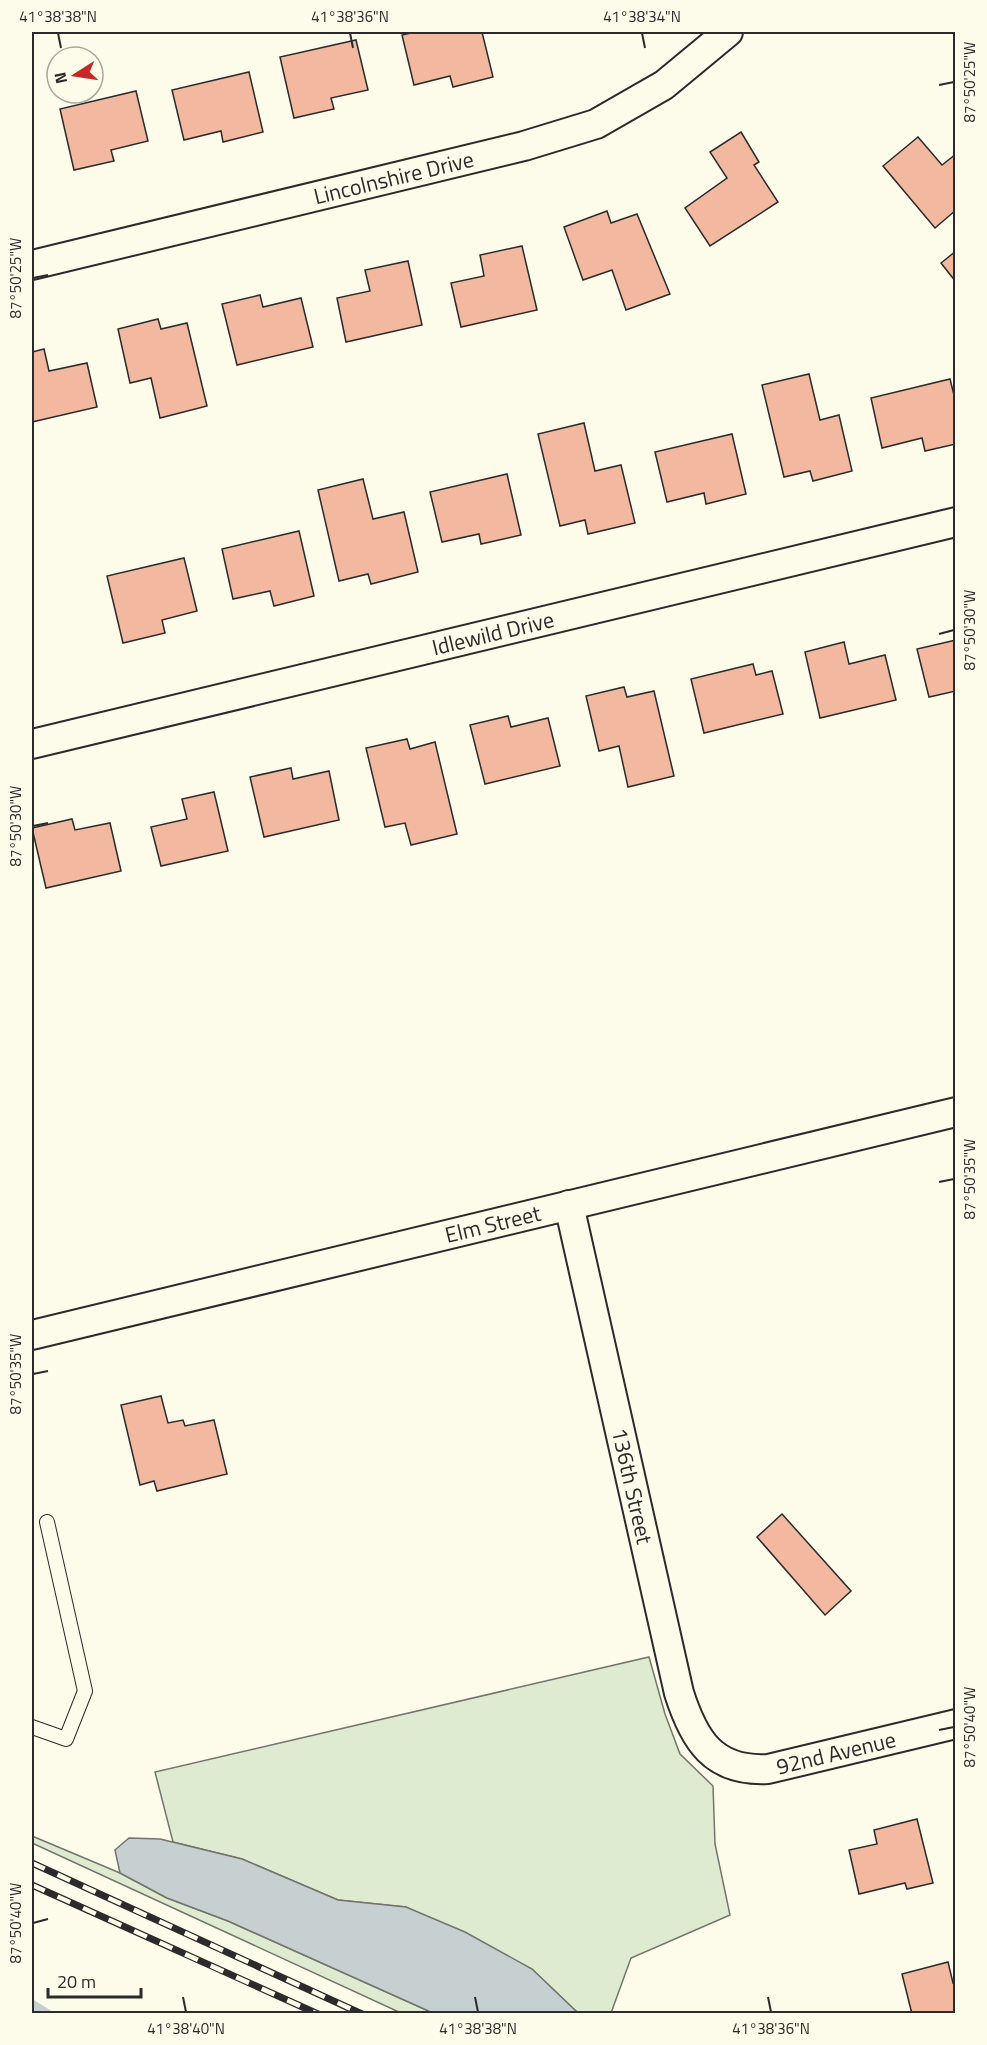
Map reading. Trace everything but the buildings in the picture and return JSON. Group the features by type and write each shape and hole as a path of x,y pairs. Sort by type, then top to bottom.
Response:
{"street":[{"name":"Lincolnshire Drive","path":"32,265 524,146 596,124 664,85 728,32"},
{"name":"Idlewild Drive","path":"32,744 956,522"},
{"name":"Elm Street","path":"32,1335 956,1112"},
{"name":"136th Street","path":"569,1204 679,1693 700,1743 717,1758"},
{"name":"92nd Avenue","path":"717,1758 754,1770 768,1769 956,1725"}],"lane":[{"path":"32,1727 66,1739 85,1691 47,1522"}],"green space":[{"path":"649,1657 665,1714 680,1754 713,1786 715,1844 730,1915 631,1958 611,2013 578,2013 532,1969 406,1907 338,1900 242,1859 173,1842 155,1772"},
{"path":"32,1836 120,1873 167,1898 228,1921 433,2013 401,2013 32,1843"}],"shaded area":[{"path":"129,1838 160,1839 242,1859 338,1900 406,1907 465,1932 532,1969 578,2013 433,2013 228,1921 167,1898 120,1873 115,1850"}],"waterway":[{"path":"32,2004 48,2014"}],"railway":[{"path":"32,1863 362,2014"},
{"path":"32,1885 318,2014"}]}
